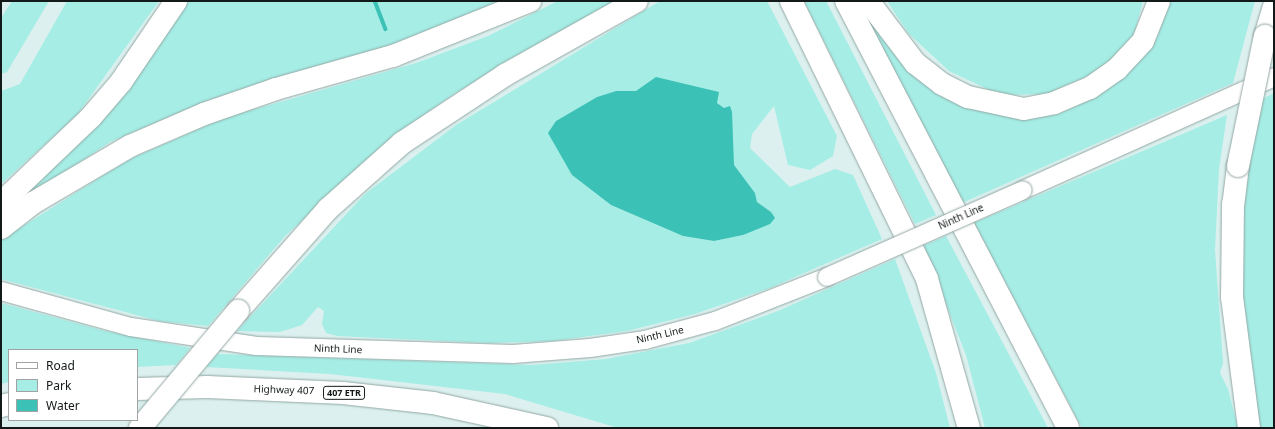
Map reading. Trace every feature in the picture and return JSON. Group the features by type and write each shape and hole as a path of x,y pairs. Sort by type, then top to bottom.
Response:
{"highway":[{"path":"1,203 91,117 121,82 176,1"},
{"path":"1,228 33,203 130,146 197,117 276,89 393,56 530,1"},
{"path":"140,428 238,311 328,208 402,143 505,75 636,1"},
{"path":"791,1 927,279 969,428"},
{"path":"846,1 1068,428"},
{"path":"868,1 914,63 942,84 968,97 1024,109 1054,103 1090,88 1117,69 1143,41 1159,1"},
{"path":"1249,428 1232,297 1233,204 1238,166 1265,36 1274,7"},
{"name":"Highway 407","path":"138,389 207,387 343,393 433,403 547,428"}],"main road":[{"name":"Ninth Line","path":"8,293 131,327 257,346 513,354 645,340 715,321 827,277 1274,77"}],"green space":[{"path":"12,1 49,1 7,72 1,74 1,18"},
{"path":"67,1 159,1 77,115 1,184 1,91 20,84"},
{"path":"186,1 498,1 425,35 212,99 110,142 35,192 30,187"},
{"path":"558,1 615,1 455,93 401,131 285,236 208,326 159,321 1,279 1,240 128,160 224,118 416,63 488,36"},
{"path":"660,1 767,1 837,136 833,156 810,170 788,165 774,106 752,134 750,148 790,187 835,169 853,175 882,239 770,288 695,314 627,331 553,341 489,343 337,336 326,333 322,324 324,311 318,307 302,325 280,332 237,331 365,194 456,125","holes":["616,91 717,103 724,108 734,166 755,193 757,202 771,212 743,235 714,241 683,236 611,205 572,175 556,121 597,97"]},
{"path":"804,1 826,1 936,215 915,224"},
{"path":"854,1 905,64 1018,117 1063,112 1095,96 1135,64 1157,38 1170,1 1255,1 1233,83 962,203"},
{"path":"887,1 1143,1 1134,35 1099,71 1047,94 1000,95 949,71 909,34"},
{"path":"1274,93 1274,428 1258,428 1233,233 1249,106"},
{"path":"1227,115 1219,169 1215,250 1223,363 1220,373 1228,389 1238,428 1082,428 974,223"},
{"path":"946,236 1048,428 985,428 966,355 923,246"},
{"path":"895,259 936,373 950,428 618,428 505,394 330,374 206,367 218,354 532,365 606,359 689,343 778,311"},
{"path":"1,303 105,331 190,348 176,365 138,367 138,349 8,349 8,382 1,384"}],"water":[{"path":"656,77 719,92 717,103 724,108 730,106 732,112 734,165 755,193 757,202 771,212 775,218 770,224 743,235 714,241 683,236 611,205 572,175 548,133 556,121 597,97 616,91 636,91"}],"waterway":[{"path":"375,1 386,29"}]}
